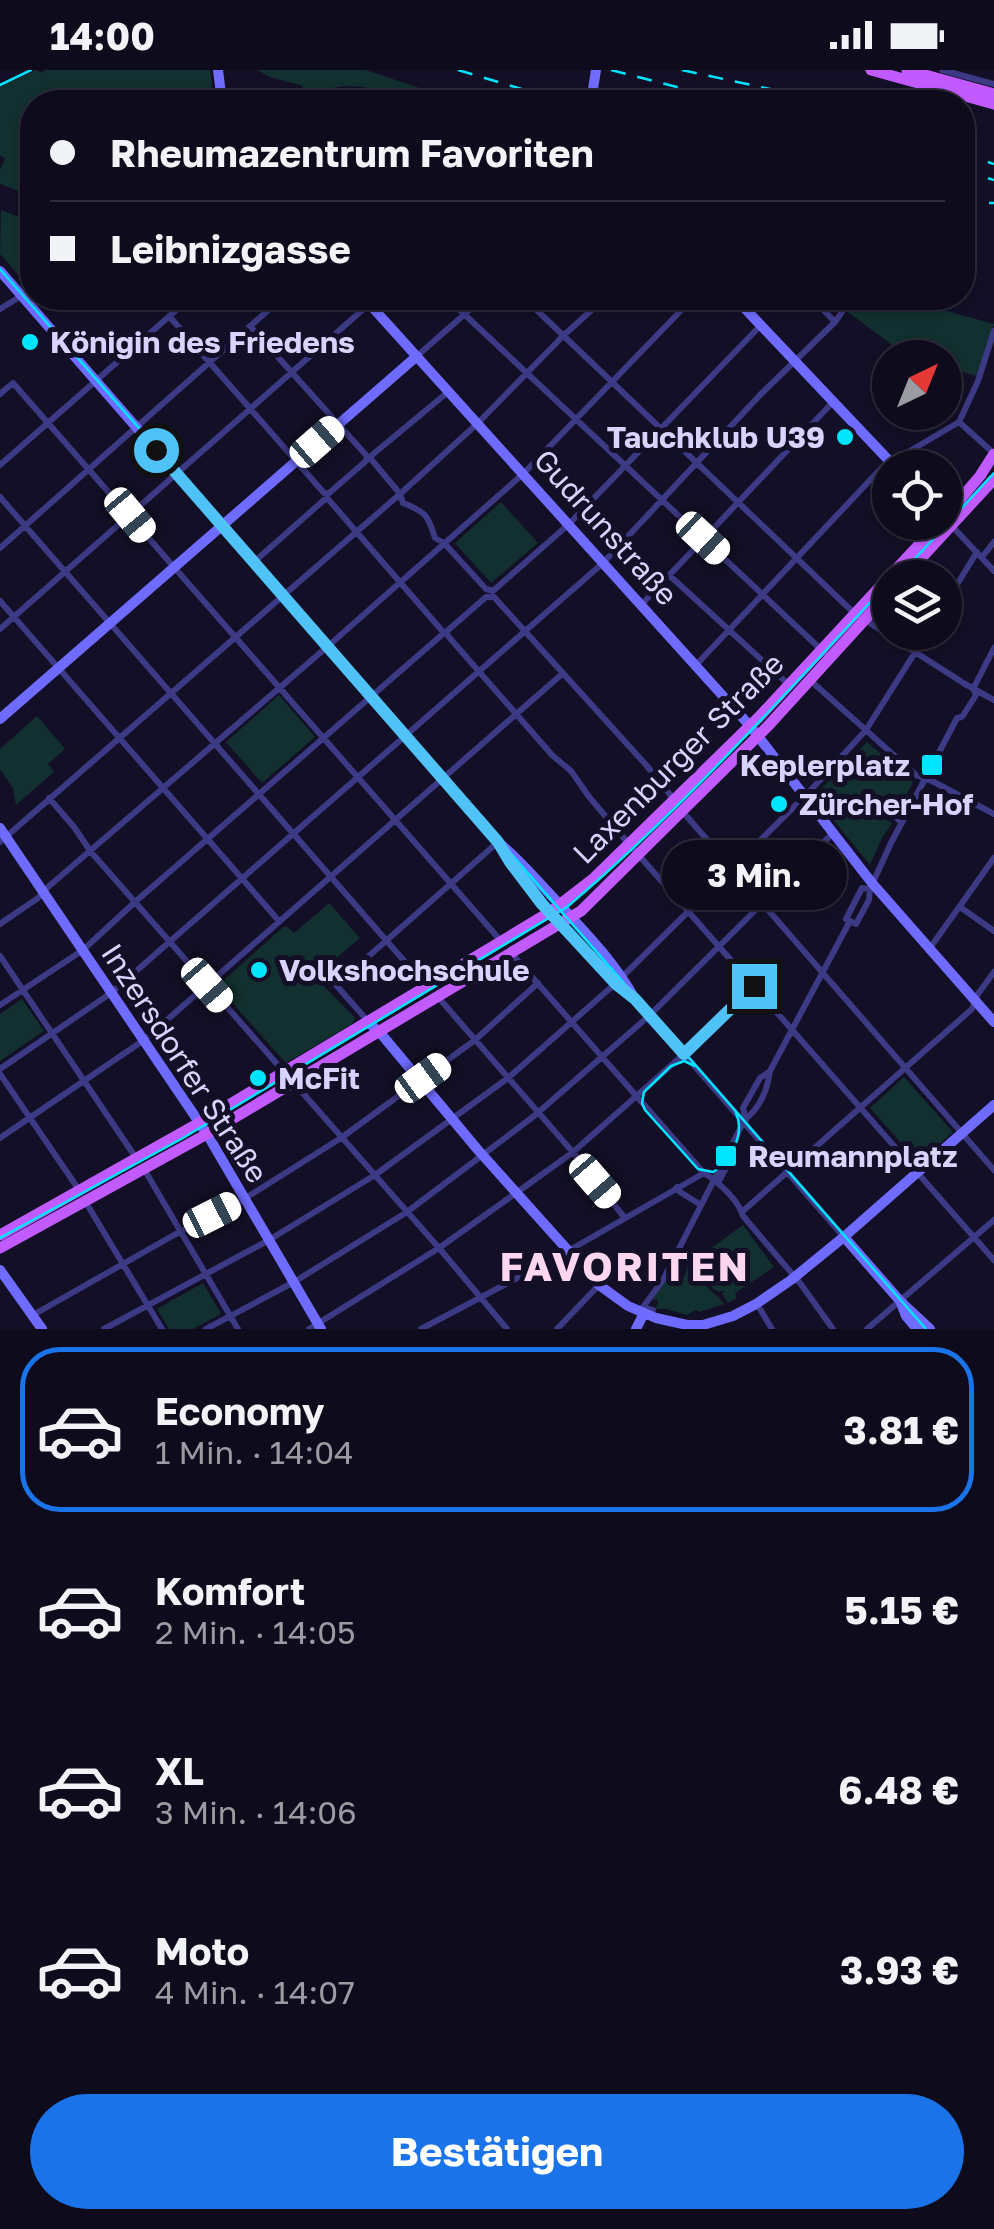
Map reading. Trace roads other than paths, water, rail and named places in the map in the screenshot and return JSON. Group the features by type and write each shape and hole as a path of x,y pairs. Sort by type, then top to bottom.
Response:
{"main road":[{"path":"908,70 994,94"},
{"path":"877,72 943,90"},
{"name":"Laxenburger Straße","path":"962,499 992,452"},
{"name":"Laxenburger Straße","path":"962,507 994,480"},
{"name":"Laxenburger Straße","path":"284,1072 368,1021 432,991 588,904 634,848 754,731 928,540"},
{"name":"Laxenburger Straße","path":"860,616 872,606"},
{"name":"Laxenburger Straße","path":"754,731 789,685 805,676"},
{"name":"Laxenburger Straße","path":"507,948 634,848"},
{"name":"Laxenburger Straße","path":"294,1083 379,1032 432,991"},
{"path":"140,1164 284,1072"},
{"path":"0,1248 82,1196 207,1134 294,1083"},
{"path":"0,1234 82,1196"}],"street":[{"path":"942,70 967,73 994,84"},
{"path":"0,271 20,295"},
{"path":"33,310 442,779 561,904 567,919 635,999 901,1302 930,1329"},
{"path":"0,466 176,310"},
{"path":"0,548 268,310"},
{"path":"0,629 359,310"},
{"name":"Gudrunstraße","path":"378,310 754,731 804,796"},
{"path":"460,310 825,654"},
{"path":"0,719 469,310"},
{"path":"537,310 796,557 872,623"},
{"path":"2,836 400,494 592,310"},
{"path":"0,924 38,898 523,474 681,310"},
{"path":"747,310 879,450"},
{"path":"824,310 835,322"},
{"path":"162,1329 82,1196 0,1072 111,993 603,562 842,312"},
{"path":"169,316 552,755 571,771 590,798 994,1260"},
{"path":"250,326 369,458 400,494 403,503 421,510 430,519 435,538 493,592 569,524 761,325"},
{"path":"962,415 994,331"},
{"path":"0,394 13,383 90,468 602,1057 704,1173 743,1211 743,1216 795,1277 832,1329"},
{"path":"254,562 449,391"},
{"path":"642,604 834,401"},
{"path":"962,425 992,452"},
{"path":"911,450 945,430"},
{"path":"696,665 796,557 872,483"},
{"path":"0,497 591,1173 624,1217"},
{"path":"962,538 994,570"},
{"path":"962,580 994,542"},
{"path":"669,576 789,685"},
{"path":"0,1006 83,950 490,596 646,765 994,1170"},
{"path":"0,601 279,920"},
{"path":"972,688 994,648"},
{"path":"913,650 990,698"},
{"path":"104,1329 269,1240 375,1176 508,1078 619,980 804,796 866,730 916,652"},
{"path":"0,1138 144,1040 562,674"},
{"path":"805,676 924,781 940,785 994,814"},
{"path":"872,879 869,900 856,924 850,922 846,918 862,888 872,879 924,781 931,778 934,762 957,718 973,701 976,695 972,688"},
{"path":"804,796 994,1022"},
{"path":"49,798 90,852 284,1072"},
{"path":"885,807 902,823"},
{"path":"206,1329 294,1282 406,1212 538,1112 650,1016 833,833"},
{"name":"Inzersdorfer Straße","path":"2,836 207,1134 316,1327"},
{"path":"498,842 336,986 599,1285 628,1306 687,1327 725,1324 795,1277 994,1105"},
{"path":"498,842 550,912 567,919"},
{"path":"930,948 991,868 994,858"},
{"path":"960,907 994,931"},
{"path":"716,1181 850,922"},
{"path":"0,956 140,1164 238,1329"},
{"path":"743,1211 972,1009 994,972"},
{"path":"33,1315 244,1199 341,1138 475,1040 538,983"},
{"path":"316,1327 439,1248 572,1153 754,986"},
{"path":"294,1083 507,1329"},
{"path":"745,1121 753,1128"},
{"path":"648,1312 644,1307 729,1162"},
{"path":"422,1329 704,1173"},
{"path":"677,1188 701,1205"},
{"path":"866,1329 994,1220"},
{"path":"0,1270 4,1283 42,1329"},
{"path":"557,1329 599,1285"},
{"path":"901,1302 916,1329"},
{"path":"756,1304 772,1329"},
{"path":"636,1329 648,1312"}],"tram line":[{"path":"0,85 31,70"},
{"path":"0,269 20,292"},
{"path":"36,310 926,1329"},
{"path":"914,560 994,473"},
{"path":"0,1238 183,1138 567,907 693,790 872,600"},
{"path":"695,1066 684,1061 671,1066 644,1092 642,1103 698,1169 713,1172 731,1154 739,1129 736,1113"}],"railway":[{"path":"458,70 525,90"},
{"path":"611,70 688,90"},
{"path":"682,70 774,90"},
{"path":"975,158 994,164"},
{"path":"975,175 994,180"},
{"path":"975,203 994,203"}],"place":[{"name":"Königin des Friedens","path":"30,342"},
{"name":"Tauchklub U39","path":"845,437"},
{"name":"Keplerplatz","path":"932,765"},
{"name":"Zürcher-Hof","path":"779,804"},
{"name":"Volkshochschule","path":"259,970"},
{"name":"McFit","path":"258,1078"},
{"name":"Reumannplatz","path":"726,1156"}],"district":[{"name":"FAVORITEN","path":"625,1266"}]}
